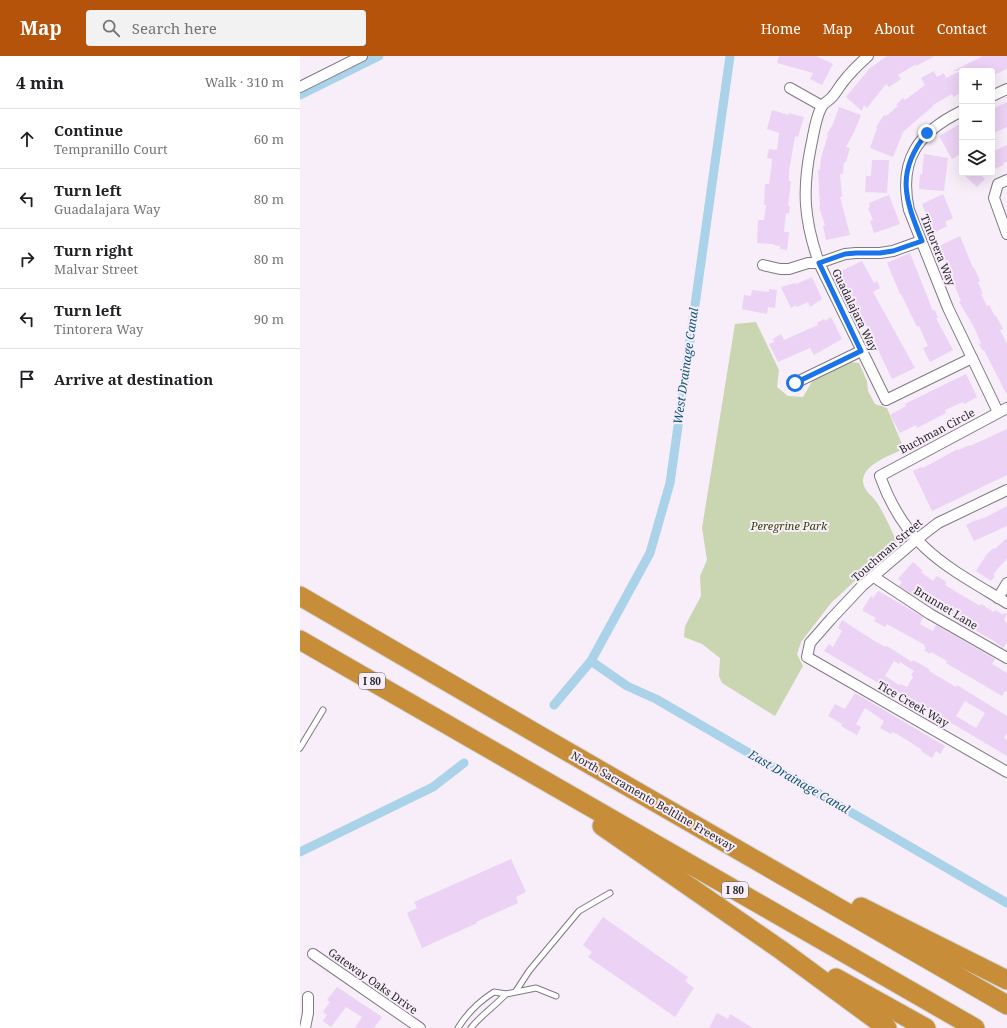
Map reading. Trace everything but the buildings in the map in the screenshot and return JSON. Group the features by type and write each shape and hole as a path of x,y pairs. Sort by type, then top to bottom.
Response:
{"highway":[{"name":"North Sacramento Beltline Freeway","path":"300,596 1007,1005"},
{"name":"I 80","path":"300,640 975,1028"},
{"path":"496,752 759,935 887,1028"},
{"path":"666,808 1007,980"},
{"path":"759,935 926,1028"}],"street":[{"path":"300,87 362,56"},
{"name":"Guadalajara Way","path":"868,56 843,82 832,98 822,106 815,126 807,165 805,184 807,222 812,244 819,263 886,400 972,358"},
{"path":"790,88 822,106"},
{"path":"995,95 1007,89"},
{"name":"Tintorera Way","path":"959,112 946,118 927,133 915,150 909,163 906,197 948,308 972,358 1003,410"},
{"path":"1007,180 998,184 994,198 1007,234"},
{"path":"763,266 780,269 797,267 808,263 819,263 845,254 893,251 922,241"},
{"path":"795,383 861,351"},
{"name":"Buchman Circle","path":"916,540 903,524 894,509 880,476 1003,410"},
{"name":"Touchman Street","path":"807,657 810,643 862,586 916,540 938,522 1007,490"},
{"path":"916,540 933,556 948,567 1003,600 1007,583"},
{"name":"Brunnet Lane","path":"874,577 930,614 1007,658"},
{"name":"Tice Creek Way","path":"807,657 1007,772"},
{"name":"Gateway Oaks Drive","path":"313,954 420,1028"},
{"path":"305,1028 308,1013 308,997"}],"lane":[{"path":"300,748 323,710"},
{"path":"516,991 528,971 579,911 610,893"},
{"path":"458,1028 469,1012 481,1000 494,992 506,994 536,988 556,996"},
{"path":"471,1028 480,1017 506,994"}],"green space":[{"name":"Peregrine Park","path":"756,322 779,370 777,387 788,396 803,397 813,380 849,362 859,363 867,381 868,391 875,404 887,408 904,449 876,462 865,473 863,479 867,492 875,500 887,520 897,542 831,603 801,642 797,654 803,666 775,716 722,683 719,676 720,658 702,644 684,637 685,626 701,596 700,576 707,560 702,528 735,324"}],"waterway":[{"path":"300,95 379,56"},
{"name":"West Drainage Canal","path":"554,705 591,661 650,553 670,483 730,56"},
{"name":"East Drainage Canal","path":"591,661 627,686 656,699 1007,903"},
{"path":"300,852 433,787 464,763"}],"route":[{"path":"795,383 861,351 819,263 845,254 893,251 922,241 906,197 906,184 909,163 920,141 927,133"}]}
